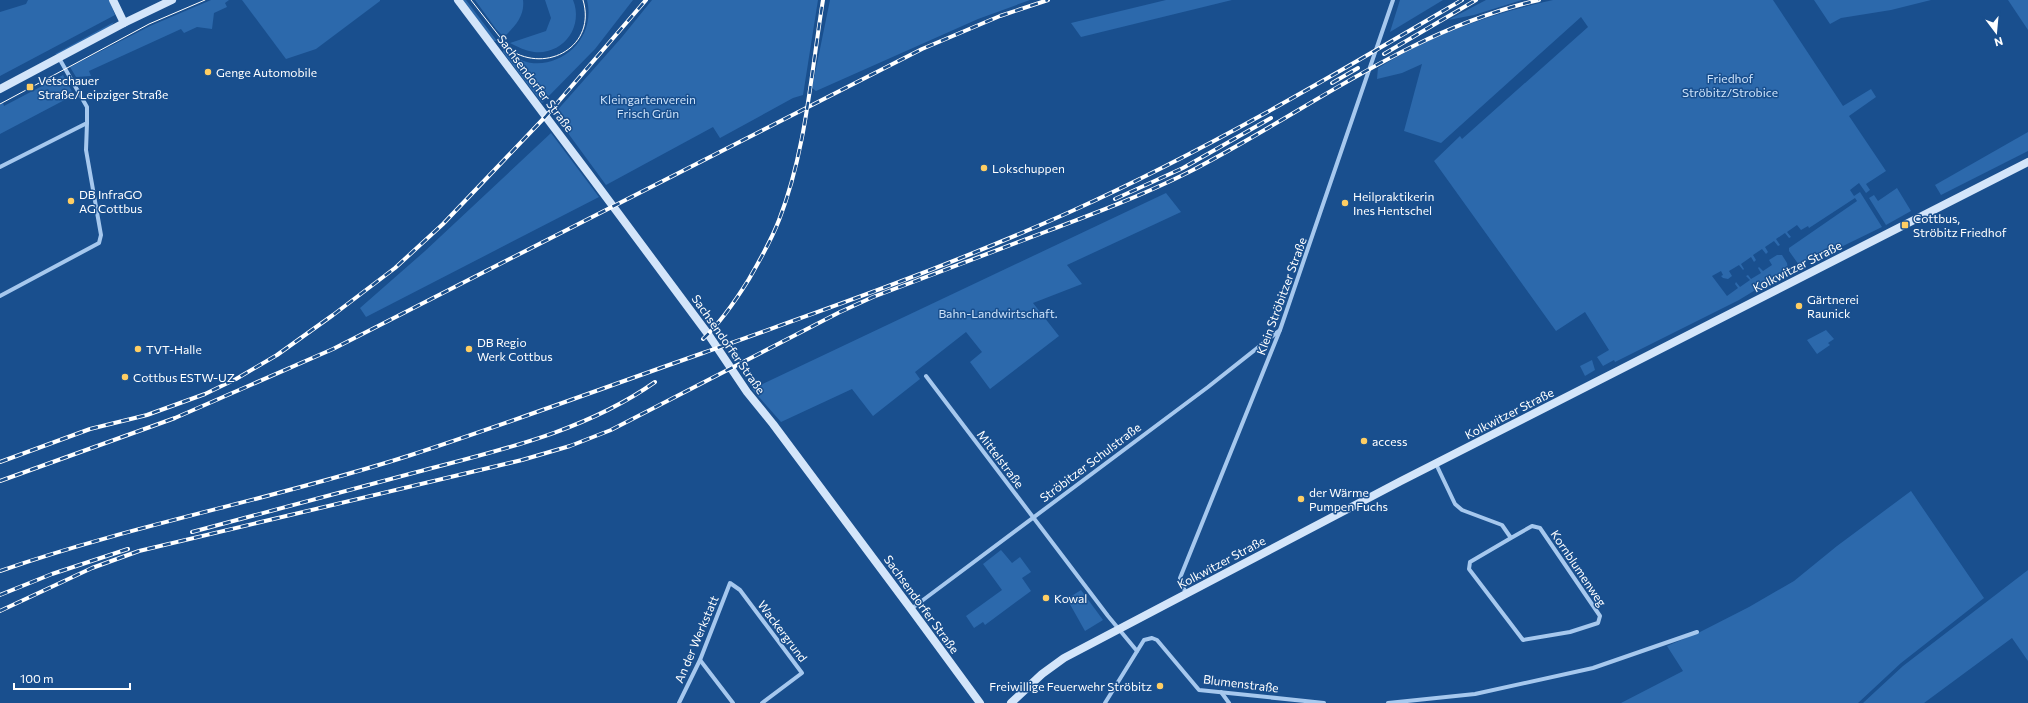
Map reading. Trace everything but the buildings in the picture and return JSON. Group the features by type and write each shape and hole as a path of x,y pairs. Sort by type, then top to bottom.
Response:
{"main road":[{"path":"113,0 124,23"},
{"path":"0,89 124,23 172,0"},
{"name":"Sachsendorfer Straße","path":"458,0 708,334 747,392 777,430 980,703"},
{"name":"Kolkwitzer Straße","path":"1011,703 1042,674 1064,658 1436,464 2028,162"}],"street":[{"name":"Klein Ströbitzer Straße","path":"1186,594 1180,578 1280,330 1393,0"},
{"path":"0,296 100,243 101,235 86,150 87,107 59,58"},
{"path":"0,167 87,123"},
{"name":"Ströbitzer Schulstraße","path":"911,609 1280,330"},
{"name":"Mittelstraße","path":"926,376 1033,518 1137,651"},
{"path":"1436,464 1455,504 1462,510 1502,525 1511,538"},
{"name":"Kornblumenweg","path":"1532,526 1540,528 1600,616 1598,623 1570,632 1523,640 1469,569 1470,562 1511,538 1532,526"},
{"name":"An der Werkstatt","path":"679,703 700,660 730,583"},
{"name":"Wackergrund","path":"730,583 740,590 802,673 762,703"},
{"path":"1388,703 1475,694 1593,668 1697,632"},
{"name":"Blumenstraße","path":"1137,651 1144,640 1152,638 1157,640 1199,690 1324,703"},
{"path":"1105,703 1137,651"},
{"path":"700,660 733,703"},
{"path":"1221,692 1229,703"}],"green space":[{"path":"28,0 109,0 115,15 0,76 0,12 26,4"},
{"path":"211,0 229,0 225,3 227,7 214,13 212,29 197,27 184,33 181,29 89,71 91,76 76,77 70,67 150,26"},
{"path":"242,0 380,1 316,49 286,59"},
{"path":"462,0 466,0 497,41 493,41"},
{"path":"475,0 523,0 521,16 504,37 496,29"},
{"path":"545,0 573,0 576,10 576,20 568,37 562,44 554,49 544,52 528,51 510,43 546,31 551,18"},
{"path":"587,0 633,0 595,49 542,103 503,52 504,48 518,59 533,63 548,62 563,56 575,46 584,33 588,18"},
{"name":"Kleingartenverein Frisch Grün","path":"652,0 818,0 803,95 793,98 720,138 713,127 606,185 554,114 622,37"},
{"path":"830,0 1030,0 978,19 816,91 812,88"},
{"path":"1166,0 1232,0 1081,37 1071,23"},
{"path":"1400,0 1443,0 1390,32"},
{"path":"1486,0 1522,0 1474,15 1448,20"},
{"name":"Friedhof Ströbitz/Strobice","path":"1553,0 1773,0 1843,106 1871,89 1876,97 1849,116 1886,171 1866,184 1870,190 1866,193 1859,183 1850,190 1854,196 1860,192 1882,227 1843,246 1821,253 1799,265 1789,251 1789,248 1857,201 1855,198 1809,228 1808,226 1801,230 1797,225 1787,232 1791,237 1789,238 1785,233 1776,239 1780,245 1778,246 1774,241 1765,247 1768,252 1766,254 1762,249 1753,255 1756,260 1754,262 1751,257 1741,264 1744,269 1743,270 1739,265 1729,271 1732,276 1728,279 1721,276 1723,275 1721,271 1712,276 1727,296 1738,288 1735,284 1736,282 1740,287 1750,280 1746,276 1748,275 1751,279 1761,273 1758,268 1759,267 1763,271 1772,265 1769,260 1777,255 1782,255 1787,263 1788,270 1739,300 1615,362 1614,360 1603,366 1597,357 1609,350 1585,312 1556,331 1434,161 1460,136 1462,139 1588,27 1581,17 1441,143 1404,131 1422,64 1402,73 1377,79 1378,68 1440,35 1508,11"},
{"path":"1814,0 1931,0 1891,10 1841,18 1830,24"},
{"path":"2008,0 2028,0 2028,30"},
{"path":"114,22 111,26 58,55 55,54"},
{"path":"63,75 74,95 0,134 0,105 3,103 4,106"},
{"path":"2028,132 2028,151 1941,195 1935,185"},
{"path":"551,133 599,197 366,317 360,308 425,251"},
{"path":"1897,188 1911,211 1886,225 1869,198 1874,195 1878,201"},
{"name":"Bahn-Landwirtschaft.","path":"1166,193 1181,212 1067,265 1082,284 1033,303 1059,336 990,389 970,362 982,352 966,332 915,372 920,379 873,416 852,389 781,422 752,389"},
{"path":"1826,330 1834,339 1828,343 1830,345 1817,354 1807,340"},
{"path":"1592,360 1595,370 1585,376 1580,366"},
{"path":"1911,491 1984,598 1901,663 1858,703 1621,703 1683,671 1667,646 1700,632 1749,607 1794,581 1837,546"},
{"path":"1001,550 1012,563 1020,557 1031,572 1022,578 1031,591 985,625 983,622 974,628 966,616 1002,590 983,564"},
{"path":"2028,570 2028,661 2012,638 1924,703 1863,703 1903,666"},
{"path":"1081,590 1103,620 1085,631 1067,599"}],"tram line":[{"path":"0,104 149,24 205,0"},
{"path":"471,0 510,50 524,57 539,59 553,57 566,51 576,42 583,31 585,16 583,0"}],"railway":[{"path":"0,462 90,429 147,415 205,394 236,379 277,355 333,315 395,268 443,224 546,116 646,0"},
{"path":"703,339 722,318 744,287 765,250 779,220 796,167 802,139 823,0"},
{"path":"0,481 175,418 333,349 922,49 1000,16 1048,0"},
{"path":"0,571 102,539 360,471 411,455 521,418 843,303 935,268 1027,231 1172,163 1270,111 1462,0"},
{"path":"1384,54 1476,0"},
{"path":"0,611 92,568 139,551 522,460 570,446 611,430 840,312 873,297 1135,197 1187,173 1231,150 1358,75 1445,31 1491,14 1539,0"},
{"path":"1332,83 1358,68"},
{"path":"1115,199 1183,168 1271,118"},
{"path":"192,532 479,456 540,438 600,414 655,382"},
{"path":"0,595 52,574 128,549"}],"place":[{"name":"Genge Automobile","path":"208,72"},
{"name":"Vetschauer Straße/Leipziger Straße","path":"30,87"},
{"name":"Lokschuppen","path":"984,168"},
{"name":"DB InfraGO AG Cottbus","path":"71,201"},
{"name":"Heilpraktikerin Ines Hentschel","path":"1345,203"},
{"name":"Cottbus, Ströbitz Friedhof","path":"1905,225"},
{"name":"Gärtnerei Raunick","path":"1799,306"},
{"name":"TVT-Halle","path":"138,349"},
{"name":"DB Regio Werk Cottbus","path":"469,349"},
{"name":"Cottbus ESTW-UZ","path":"125,377"},
{"name":"access","path":"1364,441"},
{"name":"der Wärme Pumpen Fuchs","path":"1301,499"},
{"name":"Kowal","path":"1046,598"},
{"name":"Freiwillige Feuerwehr Ströbitz","path":"1160,686"}]}
